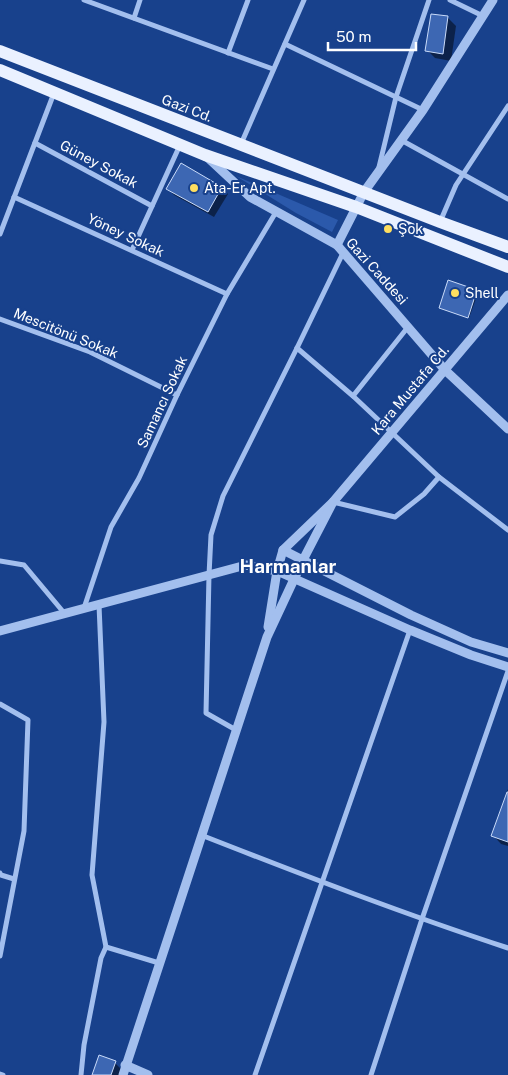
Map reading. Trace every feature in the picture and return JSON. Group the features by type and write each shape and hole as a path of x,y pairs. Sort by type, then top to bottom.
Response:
{"main road":[{"name":"Gazi Cd.","path":"0,51 508,247"},
{"path":"0,70 205,155 356,207 508,267"}],"street":[{"path":"84,0 273,69"},
{"path":"134,18 140,0"},
{"path":"228,53 248,0"},
{"path":"241,144 304,0"},
{"path":"377,174 396,97 429,0"},
{"path":"450,0 483,16"},
{"path":"236,730 206,713 209,575 212,536 223,496 297,348 364,192 422,110 493,0"},
{"path":"285,44 422,110"},
{"path":"0,234 54,92"},
{"path":"440,222 456,185 508,106"},
{"path":"401,140 508,198"},
{"name":"Güney Sokak","path":"35,143 152,206"},
{"path":"132,250 180,145"},
{"name":"Gazi Caddesi","path":"205,155 250,197 340,249 445,370 508,429"},
{"name":"Yöney Sokak","path":"14,197 227,294"},
{"name":"Samancı Sokak","path":"83,610 111,527 139,478 177,394 227,294 276,212"},
{"name":"Kara Mustafa Cd.","path":"333,502 508,295"},
{"name":"Mescitönü Sokak","path":"0,318 90,352 177,394"},
{"path":"353,396 408,326"},
{"path":"297,348 353,396 439,477 508,530"},
{"path":"333,502 395,517 424,494 439,477"},
{"path":"266,637 277,571 283,550 333,502"},
{"path":"123,1075 266,637 333,502"},
{"path":"283,550 411,615 471,642 508,653"},
{"path":"0,561 24,565 65,614"},
{"path":"0,631 246,565 277,571 410,630 508,668"},
{"path":"81,1075 84,1044 101,958 106,947 92,875 104,722 99,605"},
{"path":"255,1075 410,630"},
{"path":"371,1075 422,919 508,671"},
{"path":"0,704 28,720 24,832 0,956"},
{"path":"201,835 422,919 508,948"},
{"path":"0,873 14,879"},
{"path":"0,923 7,924"},
{"path":"106,947 159,962"},
{"path":"126,1065 148,1075"}],"shaded area":[{"path":"236,176 338,220 332,232 296,213"}],"building":[{"path":"431,14 448,16 443,54 425,51"},
{"name":"Ata-Er Apt.","path":"181,163 222,187 208,212 166,189"},
{"path":"448,280 477,290 468,318 439,308"},
{"path":"508,792 508,842 491,836"},
{"path":"99,1055 116,1061 111,1075 92,1075"}],"place":[{"name":"Ata-Er Apt.","path":"194,188"},
{"name":"Şok","path":"388,229"},
{"name":"Shell","path":"455,293"}],"district":[{"name":"Harmanlar","path":"288,566"}]}
